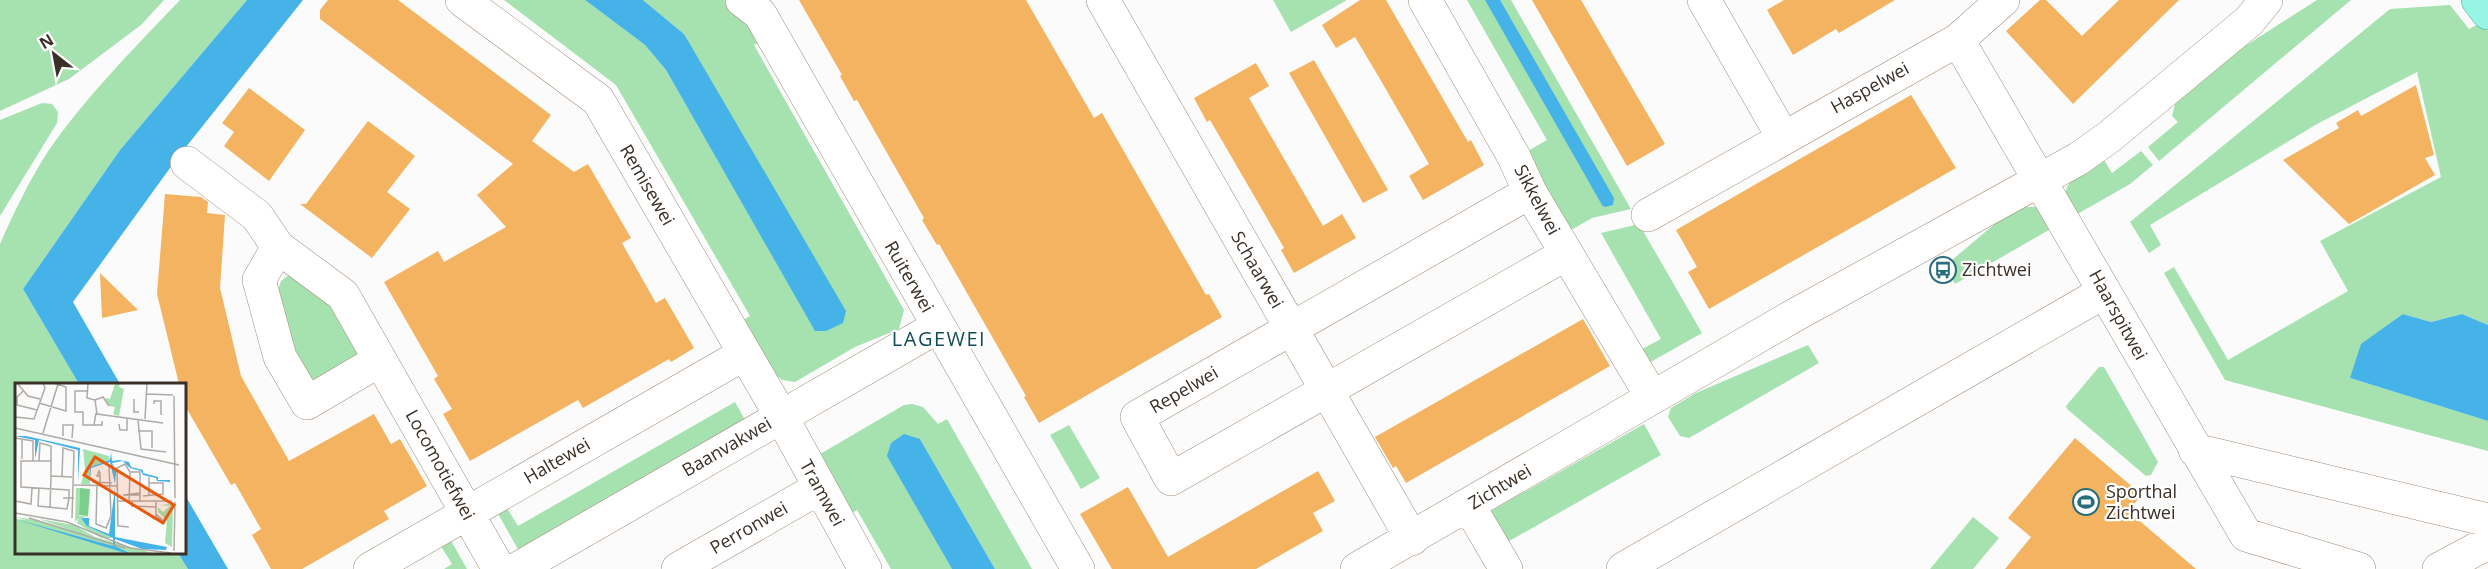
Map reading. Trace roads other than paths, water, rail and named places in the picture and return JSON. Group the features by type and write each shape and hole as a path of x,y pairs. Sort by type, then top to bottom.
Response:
{"main road":[{"path":"2478,0 2488,14"}],"street":[{"name":"Remisewei","path":"462,0 598,100 781,416"},
{"name":"Schaarwei","path":"1103,0 1412,539"},
{"name":"Sikkelwei","path":"1425,0 1513,155 1530,192 1652,397"},
{"path":"1704,0 1783,137"},
{"name":"Haspelwei","path":"1648,215 1958,40 2003,0"},
{"name":"Zichtwei","path":"1358,569 1652,397 1907,252 2078,159 2109,136 2258,10 2292,0"},
{"name":"Ruiterwei","path":"751,7 1078,569"},
{"path":"1958,40 2041,179"},
{"name":"Locomotiefwei","path":"188,163 257,216 278,247 343,295 499,569"},
{"name":"Haarspitwei","path":"2041,179 2246,535 2359,569"},
{"name":"Repelwei","path":"1530,192 1137,417 1171,479 1566,254"},
{"path":"278,247 259,280 280,357 307,403 381,360"},
{"path":"1623,569 2104,292"},
{"name":"Baanvakwei","path":"517,569 937,327"},
{"name":"Haltewei","path":"370,569 744,354"},
{"name":"Tramwei","path":"781,416 865,569"},
{"path":"2195,450 2488,520"},
{"name":"Perronwei","path":"678,569 819,488"},
{"path":"1469,506 1506,569"},
{"path":"2439,569 2488,543"}],"water":[{"path":"247,0 303,0 178,157 73,302 119,383 78,383 23,289 120,150"},
{"path":"585,0 643,0 684,34 846,311 843,323 826,331 815,331 666,70 645,45"},
{"path":"1485,0 1500,0 1614,198 1613,205 1605,207 1602,205"},
{"path":"2403,314 2431,322 2462,314 2488,325 2488,421 2350,378 2361,344"},
{"path":"904,434 920,439 995,569 952,569 887,456 891,443"},
{"path":"186,497 228,569 188,569 179,554 186,554"}],"place":[{"name":"Zichtwei","path":"1943,270"},
{"name":"Sporthal Zichtwei","path":"2086,502"}],"district":[{"name":"LAGEWEI","path":"939,339"}]}
